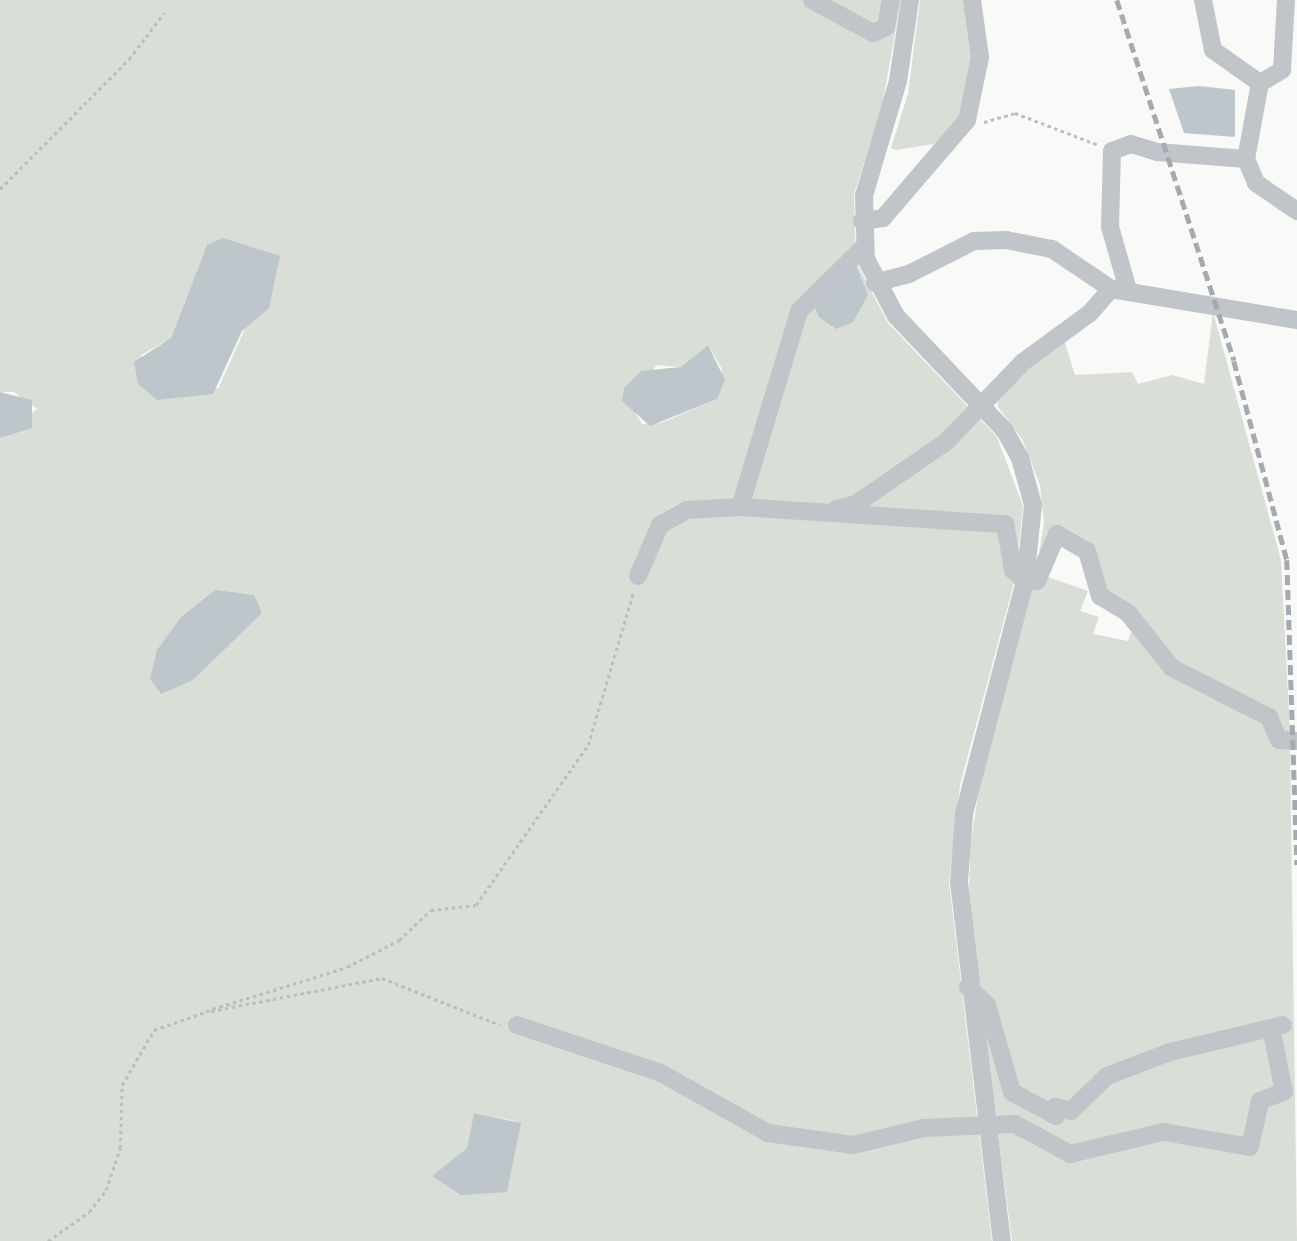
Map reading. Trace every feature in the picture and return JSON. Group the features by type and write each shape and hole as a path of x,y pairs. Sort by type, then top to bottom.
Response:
{"street":[{"path":"812,0 873,33 886,27 891,0"},
{"path":"910,0 898,81 862,221 864,247 875,283 896,316 1013,444 1030,487 1034,522 1025,581 964,814 959,892 968,987 1002,1241"},
{"path":"862,221 883,218 967,120 980,57 972,0"},
{"path":"1203,0 1213,50 1260,83"},
{"path":"1260,83 1289,71 1286,0"},
{"path":"1260,83 1246,159 1256,183 1297,211"},
{"path":"1119,289 1110,227 1112,156 1118,145 1131,144 1157,152 1246,159"},
{"path":"875,283 987,239 1041,245 1119,289 1297,320"},
{"path":"740,507 799,312 864,247"},
{"path":"822,513 856,504 926,458 979,405 1119,289"},
{"path":"638,576 660,525 687,510 740,507 1005,524 1013,570 1025,581 1037,581 1057,534 1079,542 1100,596 1128,613 1158,654 1184,676 1269,717 1290,741"},
{"path":"517,1025 661,1073 768,1133 853,1145 924,1128 1015,1124 1070,1154 1164,1132 1250,1147 1260,1101 1284,1092 1277,1026 1170,1052 1107,1076 1071,1111 1055,1107 1056,1116 1012,1092 987,1005 968,987"}],"path":[{"path":"0,189 129,59 164,13"},
{"path":"956,132 968,135 992,116 1015,113 1090,138 1112,156"},
{"path":"48,1241 89,1212 106,1190 120,1148 121,1085 154,1030 347,967 399,940 431,910 475,905 589,745 638,576"},
{"path":"206,1012 382,978 504,1026 517,1025"}],"shaded area":[{"path":"0,0 901,0 882,106 854,194 856,262 888,323 997,437 1023,506 1015,579 960,785 949,882 992,1241 0,1241 0,438 37,409 14,392 0,392","holes":["207,245 246,326 218,389 140,356 171,338","708,345 722,369 717,399 661,423 642,424 633,409 656,365 681,367","215,590 211,662 193,680 182,616","474,1113 515,1121 433,1176 467,1148"]},
{"path":"920,0 967,0 975,44 964,118 940,143 896,150 891,148 908,94"},
{"path":"1199,86 1235,90 1235,137 1184,133 1169,89"},
{"path":"223,238 280,256 269,308 242,331 213,394 157,400 138,384 134,362 171,338 207,245"},
{"path":"855,263 868,295 853,322 836,329 819,317 813,302"},
{"path":"1213,312 1281,560 1290,733 1284,738 1271,715 1185,673 1103,594 1072,535 1036,573 1044,523 1040,485 1022,439 998,407 997,391 1063,337 1075,375 1132,372 1138,384 1172,375 1204,384"},
{"path":"708,345 725,380 717,399 650,426 622,401 624,388 641,371 681,367"},
{"path":"0,392 32,400 32,428 0,438"},
{"path":"1045,576 1088,591 1080,611 1099,617 1093,634 1128,641 1133,626 1155,656 1260,716 1290,746 1297,1241 1012,1241 969,912 970,848 979,789 1030,592"},
{"path":"215,590 254,595 262,613 193,680 161,694 150,679 157,650 182,616"},
{"path":"474,1113 521,1123 507,1192 461,1195 432,1176 467,1148"}],"railway":[{"path":"1117,0 1234,361 1287,560 1297,865"}]}
